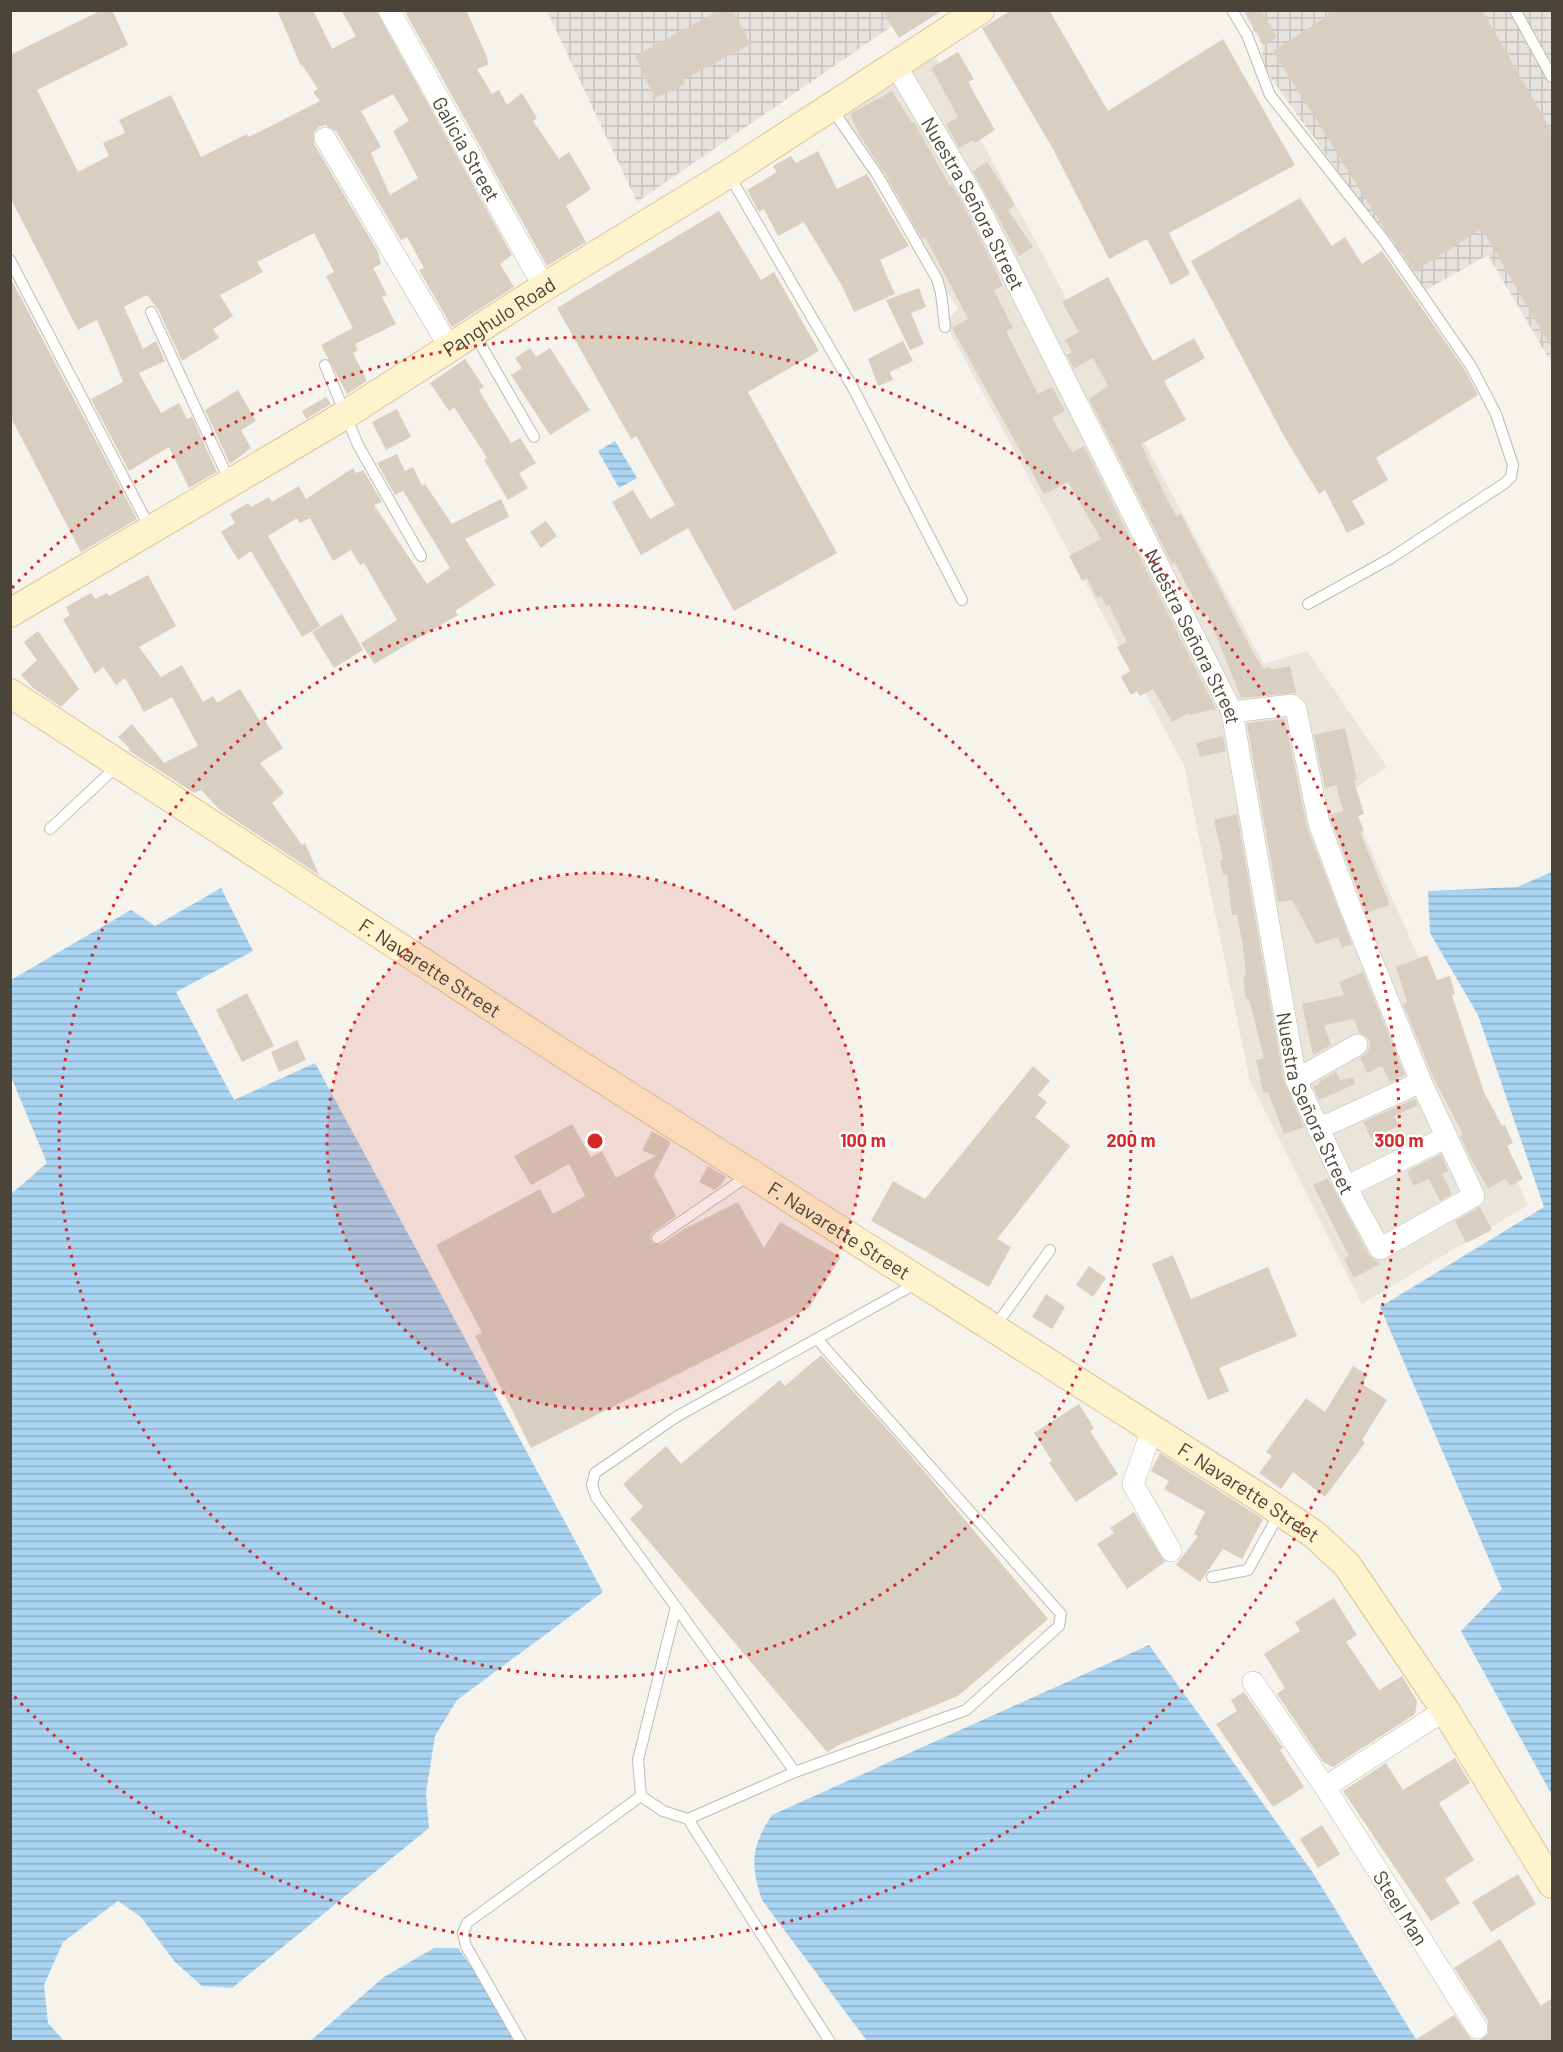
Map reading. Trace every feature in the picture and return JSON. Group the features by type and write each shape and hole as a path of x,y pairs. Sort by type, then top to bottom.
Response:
{"main road":[{"name":"Panghulo Road","path":"10,613 232,485 345,415 543,287 728,174 980,10"},
{"name":"F. Navarette Street","path":"10,693 574,1061 1315,1535 1347,1565 1445,1710 1552,1884"}],"street":[{"name":"Galicia Street","path":"389,10 543,287"},
{"name":"Nuestra Señora Street","path":"895,64 973,196 1232,712 1271,950 1296,1080 1346,1187 1380,1249 1474,1196 1447,1137"},
{"path":"326,138 450,348"},
{"path":"1232,712 1291,705 1296,709 1319,823 1421,1082 1447,1137 1346,1187"},
{"path":"1296,1080 1357,1045"},
{"path":"1318,1129 1421,1082"},
{"path":"1152,1429 1133,1484 1171,1551"},
{"name":"Steel Man","path":"1253,1682 1325,1787 1477,2028"},
{"path":"1325,1787 1445,1710"}],"lane":[{"path":"1232,10 1247,35 1270,95 1397,258 1471,366 1496,414 1513,465 1511,477 1505,483 1391,558 1308,604"},
{"path":"1515,10 1552,76"},
{"path":"830,106 878,176 937,279 941,292 945,327"},
{"path":"728,174 853,388 962,600"},
{"path":"10,260 151,530"},
{"path":"151,312 232,485"},
{"path":"474,333 534,437"},
{"path":"325,365 358,445 421,556"},
{"path":"50,829 119,764"},
{"path":"657,1238 752,1173"},
{"path":"994,1329 1050,1250"},
{"path":"795,1772 596,1497 592,1485 595,1473 676,1418 920,1282"},
{"path":"688,1819 795,1772 966,1710 1059,1626 1061,1614 817,1339"},
{"path":"1212,1577 1248,1570 1280,1512"},
{"path":"641,1796 638,1760 676,1607"},
{"path":"641,1796 663,1811 688,1819 830,2042"},
{"path":"521,2042 466,1946 463,1934 467,1923 641,1796"}],"shaded area":[{"path":"547,11 914,11 637,202"},
{"path":"1243,11 1552,11 1552,364 1488,255 1424,291 1263,67 1262,45"},
{"path":"936,57 1264,664 1307,651 1387,767 1346,794 1528,1205 1362,1304 1250,1081 1184,765 945,323 958,309 840,113"}],"water":[{"path":"615,441 637,478 619,488 598,451"},
{"path":"1552,872 1552,1795 1461,1631 1502,1589 1380,1307 1544,1207 1478,1015 1430,933 1428,891 1517,887"},
{"path":"221,888 253,951 176,992 234,1100 315,1063 603,1592 457,1700 435,1736 426,1793 429,1828 232,1988 202,1986 175,1962 141,1917 118,1901 63,1942 44,1985 48,2023 64,2041 11,2041 10,1195 47,1163 11,1077 11,980 131,910 155,926"},
{"path":"1149,1645 1313,1873 1417,2041 867,2041 762,1900 754,1866 756,1846 772,1815"},
{"path":"434,1948 458,1948 524,2041 309,2042 384,1977"}],"building":[{"path":"102,10 112,10 128,45 37,90 78,172 109,156 103,143 125,133 119,120 171,95 201,157 247,134 248,137 261,131 320,101 313,92 318,89 301,66 277,10 313,10 332,49 356,36 341,10 376,10 512,255 500,264 514,287 452,327 419,270 424,268 407,237 401,240 336,131 325,125 319,127 314,132 314,144 378,252 381,264 373,268 387,295 382,297 396,324 355,344 358,350 353,353 367,381 347,394 321,345 353,328 326,276 334,272 314,233 257,262 263,272 220,295 233,316 213,329 219,338 182,361 158,309 147,295 124,307 143,349 156,341 165,361 139,373 161,413 179,403 187,419 192,417 217,472 189,488 169,447 129,471 91,399 123,382 111,352 97,320 78,330 10,197 10,55","holes":["393,94 409,121 393,131 418,178 390,195 371,153 381,147 361,111"]},
{"path":"404,10 466,10 487,57 488,65 477,69 492,94 499,90 507,105 522,93 537,118 533,121 559,159 569,152 591,189 566,206 586,242 547,266"},
{"path":"720,10 733,10 750,44 683,80 685,84 655,98 635,56"},
{"path":"882,10 943,10 899,38"},
{"path":"1012,10 1049,10 1108,111 1223,39 1295,165 1169,233 1190,274 1171,285 1147,239 1109,259 1053,149 982,28"},
{"path":"1244,10 1261,10 1277,37 1264,45"},
{"path":"1326,10 1482,10 1552,132 1552,349 1482,229 1415,271 1384,228 1273,51 1329,15"},
{"path":"958,52 974,79 968,82 995,130 975,143 973,140 959,148 946,124 958,117 931,68"},
{"path":"892,91 912,123 914,122 950,186 952,185 962,202 994,266 1003,286 994,290 1013,328 1006,331 1038,394 1052,387 1065,411 1052,418 1072,452 1084,446 1216,709 1189,715 1189,713 1172,722 1153,689 1140,696 1137,691 1131,695 1121,677 1130,671 1117,647 1127,642 1109,605 1106,607 1101,596 1097,598 1087,578 1082,581 1069,556 1101,539 1068,482 1044,494 952,328 968,319 925,237 922,239 884,172 860,136 850,114"},
{"path":"818,151 837,189 867,174 909,246 880,260 895,294 854,312 842,286 804,222 778,236 764,209 759,212 747,190 777,172 773,166 791,156 796,163"},
{"path":"987,162 1015,205 1008,210 1033,247 1019,256 973,171"},
{"path":"1300,198 1332,246 1345,237 1362,264 1382,251 1465,370 1478,395 1376,458 1388,480 1352,501 1365,524 1347,533 1325,490 1319,494 1285,438 1191,261"},
{"path":"719,211 761,280 774,272 819,351 748,392 837,553 734,611 688,528 641,555 612,502 633,490 650,519 675,505 636,436 631,439 557,308"},
{"path":"10,277 137,519 81,552 10,416"},
{"path":"1108,277 1153,361 1194,338 1205,358 1164,381 1186,420 1141,444 1176,516 1181,514 1254,654 1264,669 1290,666 1296,693 1241,698 1208,615 1203,616 1175,563 1172,564 1089,399 1108,386 1093,358 1074,369 1067,355 1072,352 1065,340 1079,332 1062,302"},
{"path":"919,288 926,307 911,313 924,344 910,350 886,300"},
{"path":"903,341 913,361 890,372 893,380 878,386 868,359"},
{"path":"530,348 536,357 550,348 590,410 550,435 511,375 522,368 515,358"},
{"path":"465,359 484,387 479,390 511,443 520,438 536,463 519,473 528,488 508,500 484,460 487,458 454,407 449,411 430,383"},
{"path":"238,390 256,421 241,430 251,448 230,464 205,410"},
{"path":"326,397 331,404 306,419 302,411"},
{"path":"397,409 411,437 386,450 372,422"},
{"path":"397,454 405,471 413,467 422,486 425,484 452,524 501,499 509,517 465,539 495,585 455,611 458,615 374,664 361,643 397,620 364,563 360,565 351,550 333,561 310,518 300,523 297,518 268,536 320,626 302,637 251,551 238,560 221,532 235,523 230,514 248,503 251,507 269,497 272,502 299,486 306,499 353,468 356,473 363,470 382,502 374,505 427,584 450,568 403,491 395,495 377,463"},
{"path":"546,521 557,536 541,548 530,532"},
{"path":"148,575 176,626 139,647 161,677 182,665 203,702 213,696 217,703 240,689 260,721 263,718 283,748 260,763 284,793 272,803 302,845 305,843 319,875 220,810 201,790 194,793 128,750 130,749 118,737 132,724 164,763 198,746 172,697 144,712 125,678 116,685 103,667 95,674 63,619 70,615 66,607 91,593 95,599 107,593 109,596"},
{"path":"342,614 363,650 334,668 312,632"},
{"path":"38,631 79,689 61,707 33,688 21,675 37,660 24,642"},
{"path":"1285,719 1307,827 1352,944 1342,948 1338,937 1316,944 1292,900 1278,902 1247,723"},
{"path":"1345,728 1357,780 1354,781 1364,814 1358,816 1364,831 1360,832 1390,905 1366,913 1331,819 1330,815 1343,811 1336,785 1325,788 1314,735"},
{"path":"1223,736 1226,751 1200,757 1196,743"},
{"path":"1237,814 1284,1082 1304,1127 1284,1134 1268,1092 1263,1093 1256,1060 1264,1058 1249,999 1246,999 1243,946 1237,915 1232,915 1227,874 1223,875 1220,860 1223,860 1214,820"},
{"path":"1427,955 1437,980 1450,976 1455,994 1452,995 1484,1092 1502,1126 1505,1125 1513,1143 1507,1146 1523,1179 1510,1186 1506,1179 1488,1188 1460,1136 1463,1134 1433,1077 1403,1004 1407,1002 1396,967"},
{"path":"1363,972 1405,1075 1390,1082 1382,1066 1367,1073 1360,1058 1368,1052 1370,1044 1368,1038 1359,1033 1354,1019 1324,1025 1331,1045 1313,1055 1302,1004 1344,995 1339,982"},
{"path":"247,993 274,1046 242,1062 216,1010"},
{"path":"297,1040 306,1060 279,1072 271,1052"},
{"path":"1033,1066 1050,1081 1038,1095 1047,1102 1035,1117 1070,1146 997,1239 1011,1247 989,1287 871,1221 893,1181 925,1199"},
{"path":"1336,1072 1340,1080 1353,1077 1355,1084 1319,1100 1313,1086 1319,1085 1319,1082"},
{"path":"1415,1099 1418,1105 1394,1116 1399,1126 1371,1139 1363,1122"},
{"path":"572,1124 591,1157 602,1151 616,1178 655,1156 642,1150 652,1131 671,1142 654,1175 676,1216 651,1234 650,1239 653,1244 661,1244 684,1229 738,1202 764,1248 780,1222 841,1257 809,1308 531,1448 475,1336 482,1333 436,1245 540,1189 553,1214 585,1196 569,1164 531,1185 514,1156"},
{"path":"1441,1154 1448,1171 1442,1174 1452,1194 1440,1201 1429,1179 1414,1186 1407,1171"},
{"path":"708,1166 726,1177 722,1184 714,1190 699,1182"},
{"path":"1328,1178 1369,1255 1380,1264 1354,1278 1344,1259 1349,1256 1313,1185"},
{"path":"1480,1207 1492,1230 1466,1243 1455,1221"},
{"path":"1173,1255 1191,1299 1268,1267 1297,1336 1219,1368 1229,1391 1208,1400 1152,1264"},
{"path":"1089,1266 1106,1278 1093,1297 1076,1285"},
{"path":"1046,1294 1065,1307 1052,1329 1032,1317"},
{"path":"821,1355 919,1465 1048,1619 958,1696 841,1744 827,1752 630,1519 643,1507 623,1484 666,1446 681,1464 780,1380 785,1386"},
{"path":"1353,1366 1368,1375 1362,1384 1387,1400 1362,1440 1365,1443 1325,1497 1293,1472 1281,1489 1259,1473 1272,1456 1266,1452 1306,1398 1325,1412"},
{"path":"1079,1404 1094,1428 1090,1431 1118,1474 1076,1502 1049,1463 1052,1461 1034,1433"},
{"path":"1160,1453 1263,1519 1242,1559 1223,1549 1200,1582 1176,1565 1198,1536 1194,1534 1205,1512 1164,1489 1169,1481 1151,1471"},
{"path":"1134,1512 1165,1562 1127,1589 1097,1544 1114,1533 1110,1528"},
{"path":"1334,1598 1357,1635 1346,1642 1379,1690 1402,1676 1417,1701 1415,1714 1333,1767 1323,1762 1277,1694 1285,1688 1264,1654 1300,1631 1295,1622"},
{"path":"1244,1692 1283,1748 1280,1750 1304,1787 1273,1807 1216,1724 1237,1711 1231,1700"},
{"path":"1455,1758 1470,1783 1439,1803 1474,1860 1445,1879 1460,1903 1431,1921 1343,1791 1386,1763 1403,1790"},
{"path":"1322,1825 1340,1854 1318,1868 1300,1839"},
{"path":"1518,1874 1536,1904 1491,1932 1472,1902"},
{"path":"1500,1939 1541,2006 1552,1998 1552,2042 1412,2042 1454,2015 1471,2039 1478,2041 1488,2034 1488,2021 1454,1968"}]}
